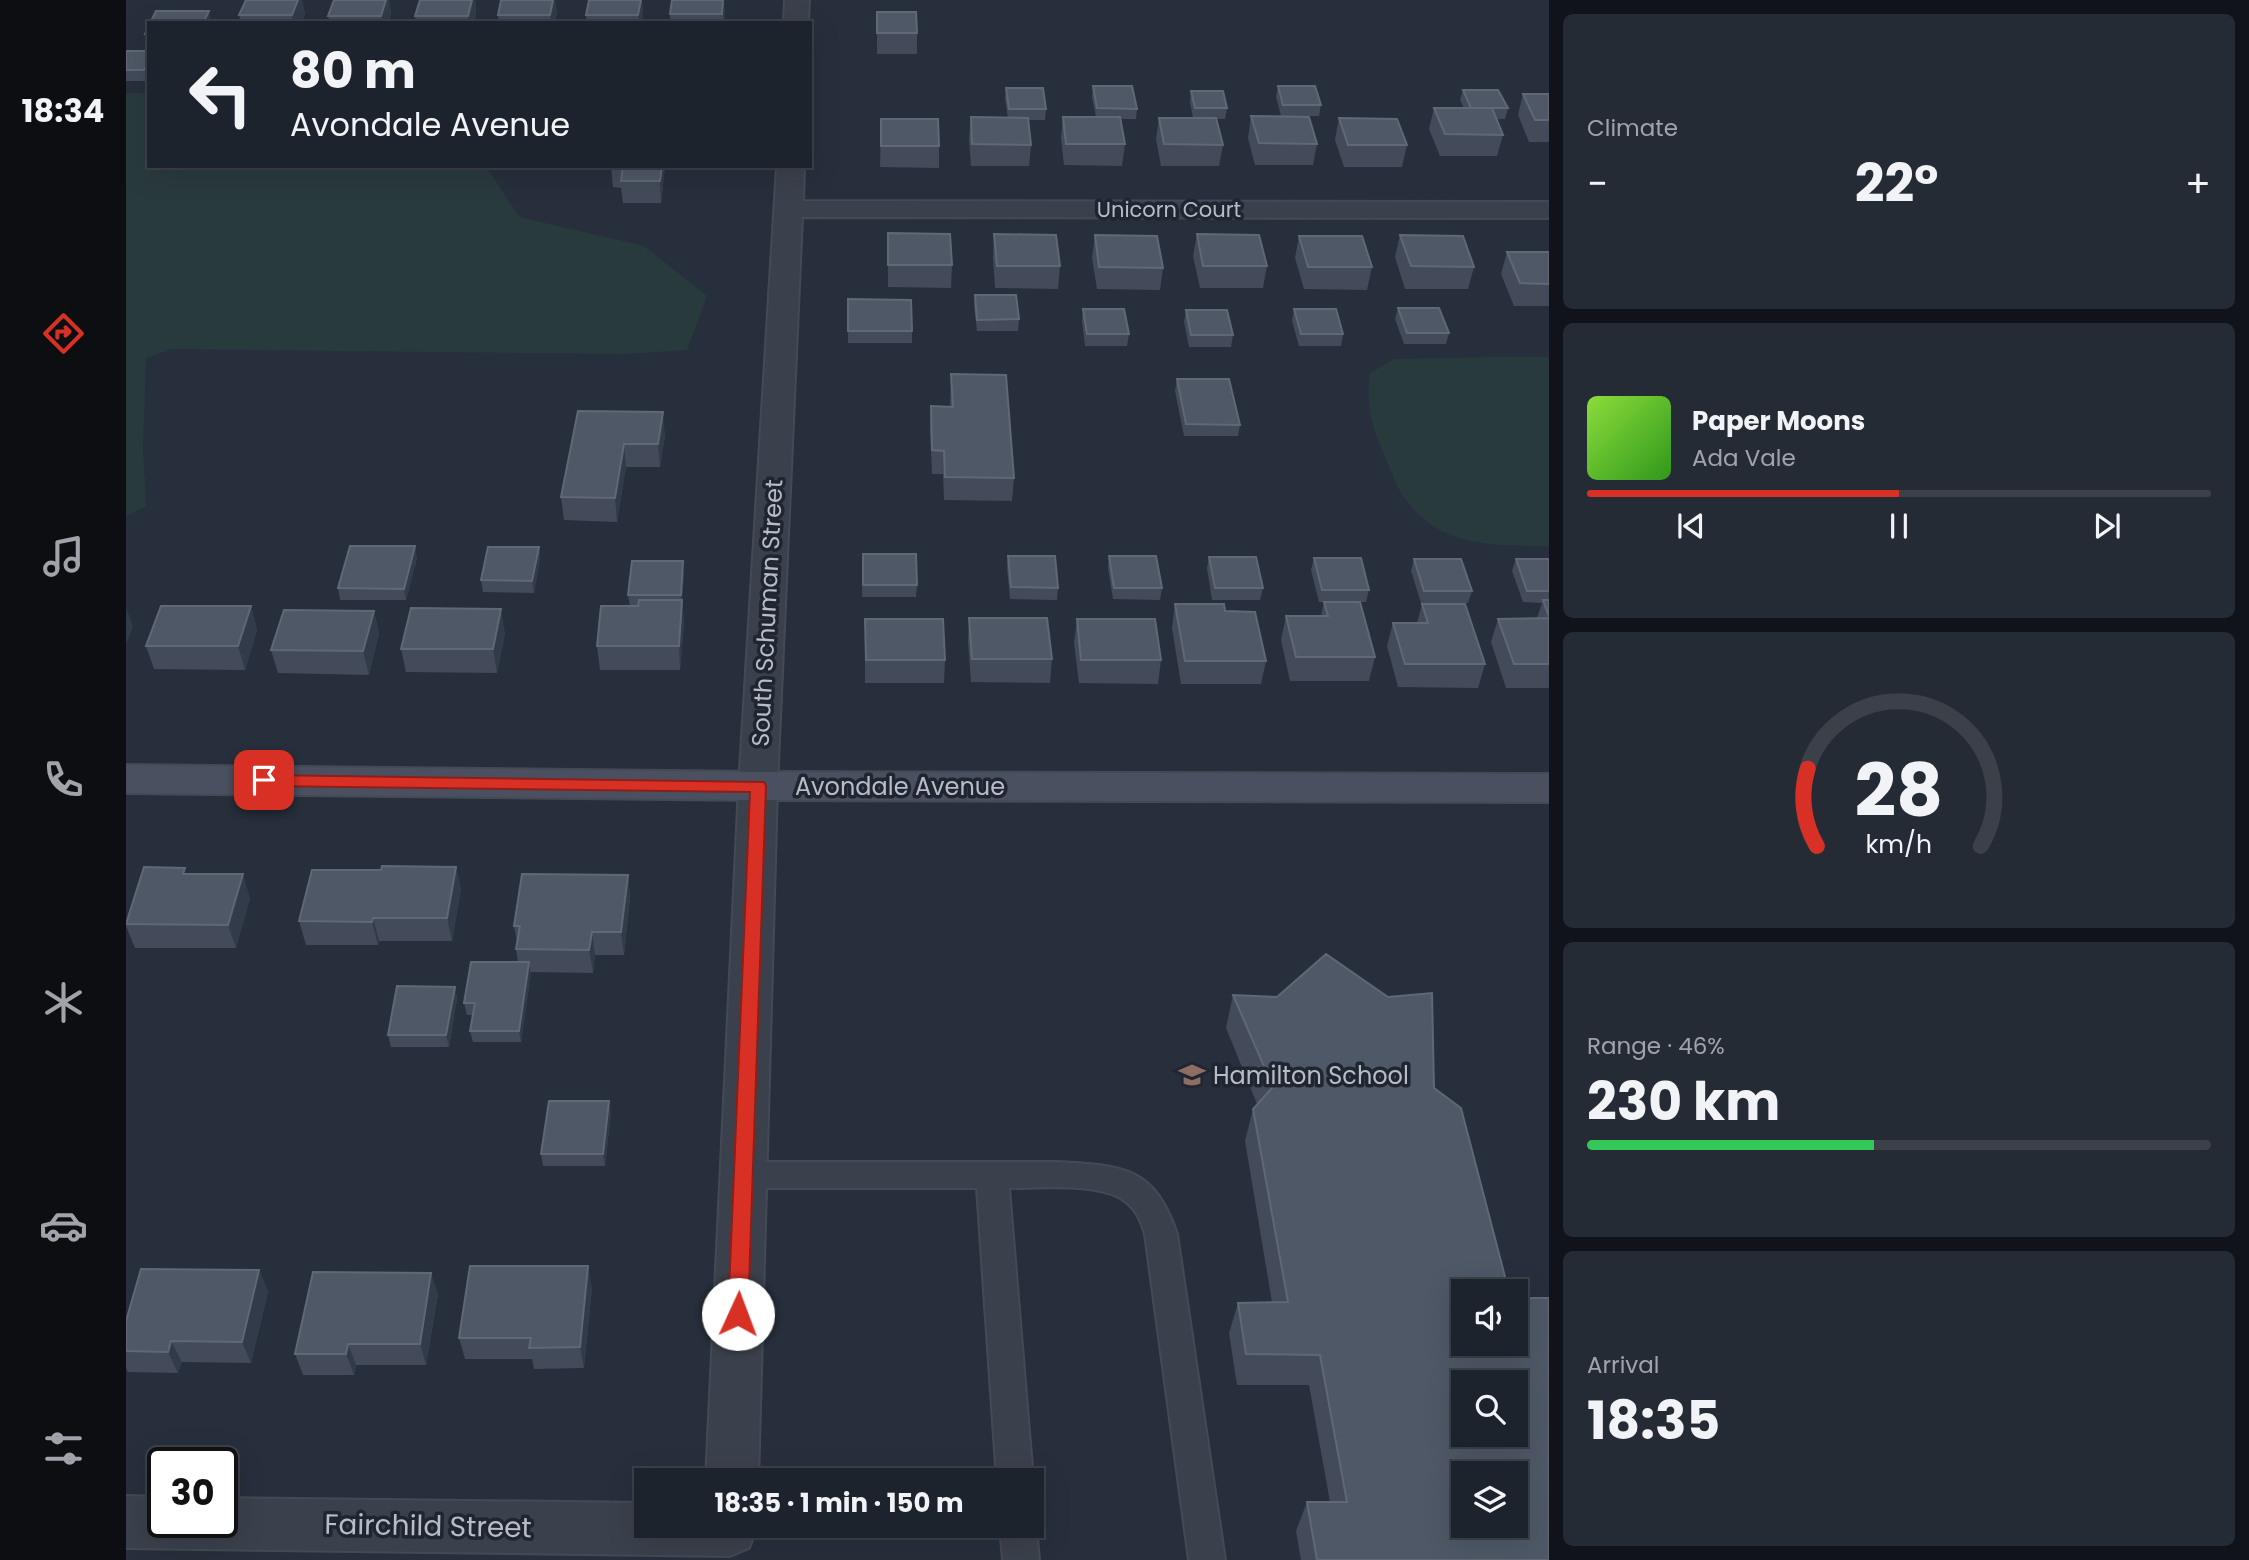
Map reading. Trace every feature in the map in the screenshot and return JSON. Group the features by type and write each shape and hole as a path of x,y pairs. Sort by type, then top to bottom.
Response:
{"street":[{"path":"796,21 797,0"},
{"name":"South Schuman Street","path":"733,1468 758,786 791,168"},
{"name":"Unicorn Court","path":"789,209 1549,210"},
{"name":"Avondale Avenue","path":"126,779 758,786 1549,788"},
{"name":"Fairchild Street","path":"126,1522 634,1524"}],"lane":[{"path":"744,1175 1101,1178 1124,1184 1146,1196 1156,1213 1161,1234 1207,1560"},
{"path":"992,1175 1014,1468"},
{"path":"1019,1538 1021,1560"}],"shaded area":[{"path":"126,93 147,93 147,168 487,168 519,217 644,246 707,296 687,350 626,354 172,349 146,358 143,448 146,506 126,516"},
{"path":"1549,357 1549,546 1488,544 1450,535 1433,526 1401,492 1371,418 1370,373 1394,359"}],"building":[{"path":"246,0 298,0 292,15 239,15"},
{"path":"334,0 386,0 381,16 328,16"},
{"path":"420,0 472,0 468,16 415,16"},
{"path":"501,0 553,0 550,15 498,15"},
{"path":"589,0 641,0 638,15 586,15"},
{"path":"672,0 723,0 722,14 670,14"},
{"path":"156,11 209,11 204,21 151,21"},
{"path":"877,12 916,12 917,33 877,33"},
{"path":"126,51 147,51 147,65 144,70 126,70"},
{"path":"1093,86 1132,86 1137,109 1097,108"},
{"path":"1278,86 1315,86 1321,105 1283,105"},
{"path":"1006,88 1043,88 1046,109 1009,109"},
{"path":"1463,90 1498,90 1508,108 1471,108"},
{"path":"1191,91 1223,91 1227,108 1195,108"},
{"path":"1523,94 1549,94 1549,120 1535,120"},
{"path":"1434,108 1492,108 1503,135 1445,134"},
{"path":"1251,116 1309,117 1317,144 1259,143"},
{"path":"971,117 1028,118 1031,145 972,144"},
{"path":"1063,117 1120,117 1125,144 1066,144"},
{"path":"1159,118 1216,118 1223,145 1164,144"},
{"path":"1339,118 1397,119 1407,145 1348,145"},
{"path":"881,119 938,119 939,146 881,146"},
{"path":"623,168 662,168 660,181 621,181"},
{"path":"888,233 950,234 952,265 888,265"},
{"path":"994,234 1056,235 1060,266 997,266"},
{"path":"1197,234 1259,235 1267,266 1203,266"},
{"path":"1095,235 1157,236 1163,268 1099,267"},
{"path":"1400,235 1463,236 1474,267 1411,266"},
{"path":"1299,236 1362,236 1372,267 1308,267"},
{"path":"1507,252 1549,252 1549,284 1520,283"},
{"path":"975,295 1016,295 1019,319 977,320"},
{"path":"848,299 911,300 912,331 848,331"},
{"path":"1398,308 1439,308 1449,333 1407,333"},
{"path":"1083,309 1124,309 1129,334 1087,334"},
{"path":"1294,309 1336,309 1343,334 1301,334"},
{"path":"1186,310 1227,310 1233,335 1191,335"},
{"path":"951,374 1006,375 1014,478 945,477 944,451 932,450 931,406 953,407"},
{"path":"1177,379 1229,379 1240,425 1186,424"},
{"path":"578,411 663,412 658,444 624,444 615,498 561,497"},
{"path":"350,546 415,546 404,589 338,588"},
{"path":"488,547 539,547 532,581 481,580"},
{"path":"863,554 916,554 917,585 863,585"},
{"path":"1008,556 1055,556 1058,588 1011,587"},
{"path":"1109,556 1156,556 1162,588 1114,588"},
{"path":"1209,557 1256,557 1263,588 1215,588"},
{"path":"1314,558 1361,558 1369,590 1322,590"},
{"path":"1414,559 1461,559 1472,591 1424,591"},
{"path":"1516,559 1549,559 1549,591 1527,591"},
{"path":"632,561 683,561 681,595 628,595"},
{"path":"639,600 682,600 679,646 597,646 601,606 638,606"},
{"path":"1543,600 1549,600 1549,617"},
{"path":"1324,602 1360,602 1375,657 1296,657 1286,616 1328,616"},
{"path":"1175,604 1224,604 1225,611 1255,612 1266,661 1185,661"},
{"path":"1422,604 1465,604 1485,664 1405,664 1393,623 1428,623"},
{"path":"161,606 251,606 238,646 146,646"},
{"path":"411,608 501,609 493,649 401,649"},
{"path":"284,610 374,611 363,651 271,650"},
{"path":"969,618 1047,618 1052,659 972,659"},
{"path":"1549,618 1549,664 1514,664 1498,619"},
{"path":"865,619 943,619 945,660 866,660"},
{"path":"1077,619 1155,619 1161,660 1081,660"},
{"path":"382,866 456,867 447,918 373,918 372,922 299,921 312,870 381,870"},
{"path":"144,867 185,868 183,874 243,874 228,925 126,924"},
{"path":"522,874 628,875 621,932 592,932 589,950 516,949 520,926 514,926"},
{"path":"1326,954 1388,997 1432,993 1434,1088 1461,1108 1506,1279 1451,1279 1451,1356 1528,1356 1528,1298 1549,1298 1549,1560 1317,1560 1307,1502 1347,1502 1320,1355 1246,1354 1238,1303 1288,1302 1253,1109 1273,1087 1233,995 1277,997"},
{"path":"471,962 529,962 519,1031 470,1031 475,1003 464,1003"},
{"path":"397,986 455,987 446,1035 388,1035"},
{"path":"549,1101 609,1101 603,1154 541,1154"},
{"path":"470,1266 588,1266 580,1347 529,1348 531,1338 459,1338"},
{"path":"141,1269 259,1270 242,1342 171,1341 168,1352 126,1351 126,1321"},
{"path":"313,1272 431,1273 420,1344 348,1344 346,1354 295,1354"}],"place":[{"name":"Hamilton School","path":"1192,1075"}],"route":[{"path":"264,780 758,786 738,1314"}]}
